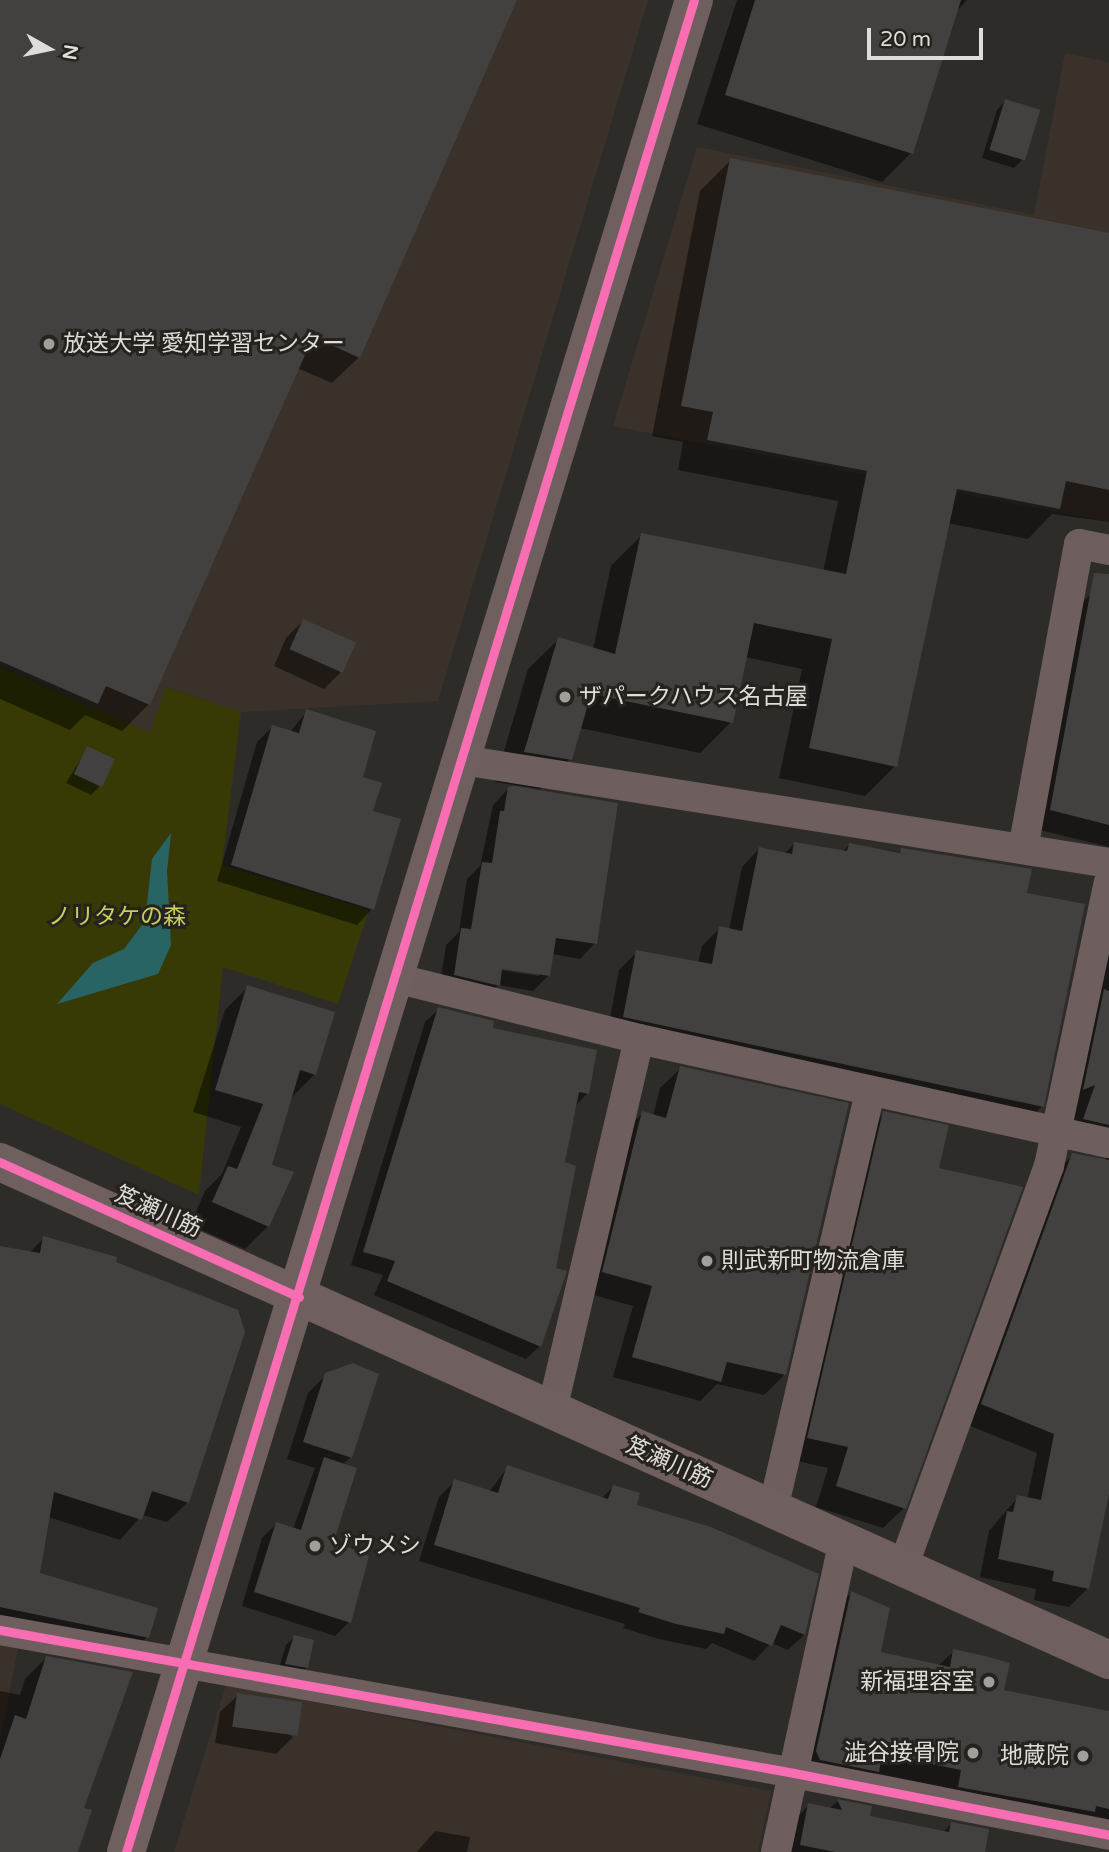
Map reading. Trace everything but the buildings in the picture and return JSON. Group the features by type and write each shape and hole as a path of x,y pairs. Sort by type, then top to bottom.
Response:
{"street":[{"path":"126,1852 299,1297 694,0"},
{"path":"1023,849 1079,544 1109,550"},
{"path":"462,760 1109,863"},
{"path":"903,1567 1049,1166 1109,882"},
{"path":"395,978 639,1039 1109,1143"},
{"path":"552,1410 639,1039"},
{"path":"773,1509 870,1091"},
{"name":"笈瀬川筋","path":"0,1162 1108,1657"},
{"path":"776,1852 844,1541"},
{"path":"0,1630 794,1773 1109,1835"}],"shaded area":[{"path":"0,0 648,0 438,701 241,712 167,687 150,733 0,666"},
{"path":"1065,53 1109,62 1109,522 613,426 697,147 1034,215"},
{"path":"0,1645 18,1648 0,1740"},
{"path":"226,1685 771,1791 758,1852 174,1852"}],"green space":[{"name":"ノリタケの森","path":"0,667 150,733 166,687 241,712 222,865 369,910 338,1004 223,967 199,1195 0,1104"}],"water":[{"path":"171,833 167,871 171,945 158,974 57,1004 93,963 124,949 145,921 152,859"}],"cycle path":[{"path":"126,1852 694,0"},
{"path":"0,1162 299,1297"},
{"path":"0,1630 794,1773 1109,1835"}],"place":[{"name":"放送大学 愛知学習センター","path":"49,344"},
{"name":"ザパークハウス名古屋","path":"565,697"},
{"name":"則武新町物流倉庫","path":"707,1261"},
{"name":"ゾウメシ","path":"315,1546"},
{"name":"新福理容室","path":"989,1682"},
{"name":"澁谷接骨院","path":"973,1753"},
{"name":"地蔵院","path":"1083,1756"}]}
